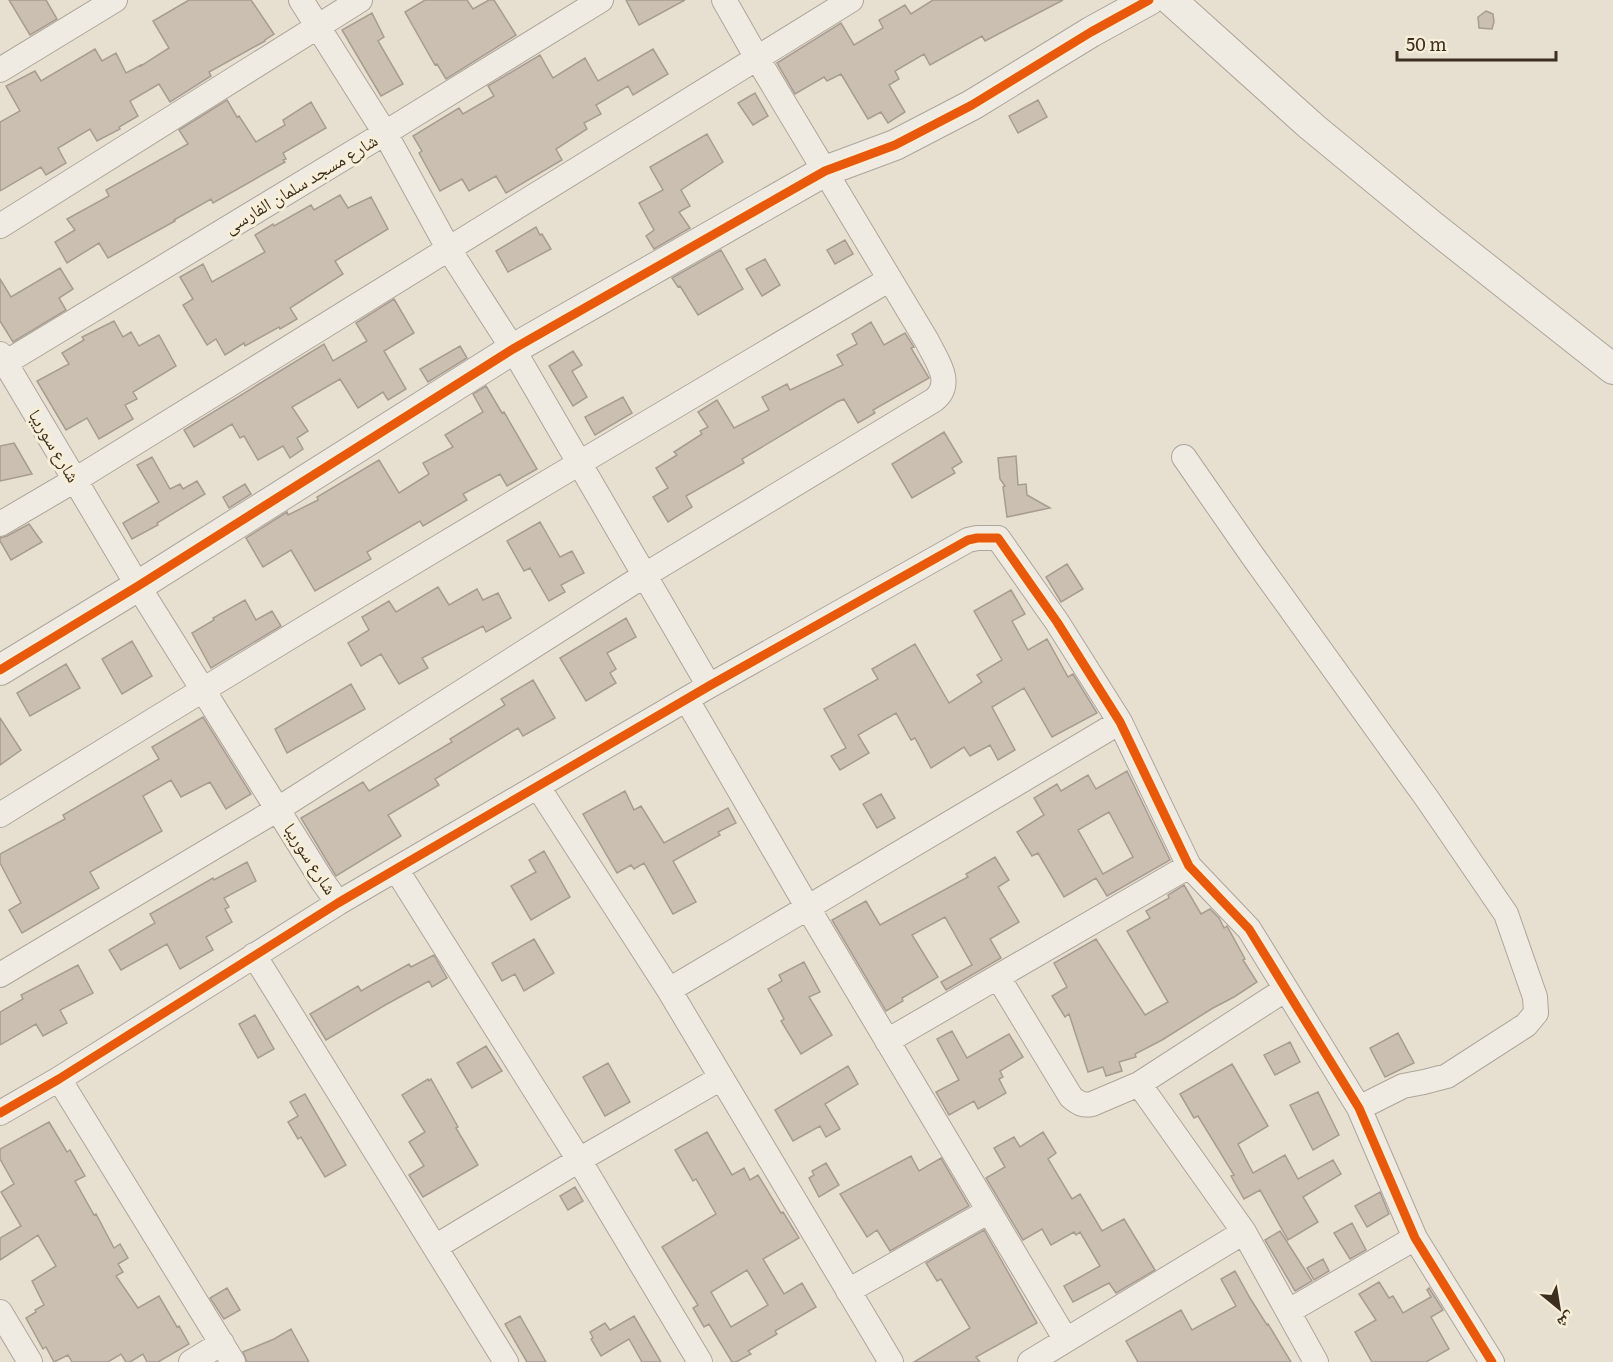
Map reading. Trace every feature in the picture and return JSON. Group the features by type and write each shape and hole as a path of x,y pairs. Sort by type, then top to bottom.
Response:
{"street":[{"path":"0,70 115,0"},
{"path":"301,0 385,133 448,248 513,349 709,686"},
{"path":"0,226 360,0"},
{"name":"شارع مسجد سلمان الفارسى","path":"2,361 385,133 601,0"},
{"path":"0,975 278,809 645,575 940,395 944,376 927,341 724,0"},
{"path":"0,524 75,480 851,0"},
{"path":"0,670 138,586 513,349 825,171 895,145 972,105 1091,32 1149,0"},
{"path":"1171,0 1311,126 1431,225 1613,369"},
{"path":"0,815 202,689 890,279"},
{"name":"شارع سوريبا","path":"0,1113 59,1079 338,903 138,586 2,361"},
{"path":"1184,457 1428,800 1506,914 1535,997 1536,1013 1526,1025 1447,1076 1403,1086 1359,1108"},
{"path":"338,903 709,686 968,540 998,538 1057,622 1120,722 1189,866 1250,929 1359,1108 1415,1238 1492,1362"},
{"path":"687,700 808,908 1066,1340"},
{"path":"669,990 1120,722"},
{"path":"538,786 669,990 891,1362"},
{"path":"887,1041 1189,866"},
{"path":"396,869 579,1160 700,1362"},
{"path":"254,955 435,1247 500,1360"},
{"path":"998,977 1071,1097 1085,1105 1139,1084 1286,989"},
{"path":"435,1247 721,1078"},
{"path":"59,1079 228,1353 191,1362"},
{"path":"1139,1084 1244,1232 1316,1362"},
{"path":"848,1291 989,1211"},
{"path":"1030,1362 1244,1232"},
{"path":"1289,1311 1415,1238"},
{"path":"0,1312 30,1362"}],"building":[{"path":"9,0 46,0 57,19 30,35"},
{"path":"189,0 251,0 274,34 209,72 211,76 170,102 159,84 130,101 138,116 119,127 120,129 97,141 90,129 58,148 66,163 46,175 41,167 0,191 0,122 20,111 6,86 35,71 41,81 95,49 102,61 116,53 126,73 141,66 169,48 153,21"},
{"path":"425,0 467,0 473,9 489,0 494,0 516,35 446,79 437,64 435,65 405,12"},
{"path":"626,0 685,0 639,25"},
{"path":"933,0 1063,0 985,41 982,36 930,65 924,54 895,71 899,79 889,85 905,112 888,123 881,112 868,119 841,74 827,81 824,77 795,94 777,63 841,23 854,45 883,28 879,20 905,5 911,14"},
{"path":"1486,11 1493,14 1492,29 1479,28 1478,17"},
{"path":"372,13 384,37 378,41 403,84 381,96 342,30"},
{"path":"653,49 668,74 633,95 628,86 596,105 601,114 584,123 587,129 556,149 562,160 506,193 496,176 469,191 462,179 440,191 419,153 422,151 413,136 459,108 463,114 494,96 488,86 540,55 553,78 585,58 598,81"},
{"path":"755,93 768,116 753,125 738,103"},
{"path":"227,100 256,142 285,125 283,120 311,102 326,128 283,153 285,162 213,203 211,199 108,258 99,243 67,263 55,242 75,230 67,219 109,196 106,190 188,144 179,130"},
{"path":"1038,100 1047,117 1018,133 1009,116"},
{"path":"707,134 723,162 681,190 690,206 679,212 690,228 654,249 646,236 654,230 639,203 663,190 650,167"},
{"path":"340,195 348,208 371,197 388,229 335,261 343,274 290,308 297,319 245,346 244,343 225,355 216,339 207,345 183,305 193,299 180,277 203,264 212,282 265,252 255,235 311,205 314,210"},
{"path":"536,227 551,249 508,272 496,251"},
{"path":"845,240 853,254 835,264 827,250"},
{"path":"721,250 743,289 698,315 680,286 678,287 672,278"},
{"path":"765,259 780,285 762,296 746,269"},
{"path":"60,268 73,289 59,298 66,310 13,342 0,321 0,279 11,297"},
{"path":"394,299 414,333 384,351 406,389 388,400 383,392 358,408 340,379 292,407 308,431 297,438 303,449 290,458 283,446 258,460 244,436 240,438 232,424 194,447 184,430 324,344 333,361 367,341 356,323"},
{"path":"114,321 123,337 131,332 139,346 159,335 176,366 133,392 137,399 125,405 133,419 99,439 87,418 66,430 37,381 69,364 62,353 84,340 82,337"},
{"path":"871,322 884,345 905,333 929,378 873,410 875,413 858,423 844,399 837,402 742,459 744,463 686,496 692,507 668,522 653,497 668,488 656,468 677,455 674,452 702,434 700,431 708,427 698,412 717,400 734,428 769,410 762,397 787,384 790,390 843,365 837,355 857,344 852,334"},
{"path":"460,346 467,358 428,382 420,369"},
{"path":"573,351 582,365 572,371 587,397 573,406 549,366"},
{"path":"486,386 537,469 507,486 500,474 463,494 467,500 423,526 420,521 367,552 371,559 315,591 291,550 263,567 246,538 287,512 288,515 318,500 317,497 379,460 399,493 429,474 423,463 453,447 445,435 483,412 473,394"},
{"path":"623,397 632,413 595,435 585,417"},
{"path":"944,432 962,462 952,468 955,473 912,498 892,464"},
{"path":"14,443 32,474 0,481 0,446"},
{"path":"1016,456 1018,485 1026,484 1027,495 1050,508 1007,517 1003,487 1005,486 1000,479 998,458"},
{"path":"152,457 170,489 180,484 183,489 197,481 205,494 132,539 123,523 159,502 137,465"},
{"path":"245,484 251,494 229,508 223,497"},
{"path":"540,522 560,557 572,551 584,573 561,585 565,592 549,601 530,568 524,571 507,541"},
{"path":"29,524 42,542 11,560 0,538"},
{"path":"1067,564 1083,589 1061,602 1046,577"},
{"path":"438,587 449,605 477,589 483,600 498,593 511,618 486,632 483,626 422,658 428,668 399,684 381,654 361,666 348,643 369,630 362,617 389,601 396,612"},
{"path":"1011,590 1025,614 1012,621 1028,650 1047,639 1068,677 1073,674 1097,713 1052,737 1024,688 992,707 1015,750 998,760 990,745 970,756 964,747 931,768 915,738 911,740 896,713 858,735 869,753 840,770 831,756 846,748 824,709 878,679 872,669 915,644 949,703 982,682 977,675 1002,660 974,611"},
{"path":"245,600 256,620 272,611 281,626 211,668 192,633"},
{"path":"626,618 636,637 607,653 616,669 610,673 616,683 586,701 560,658"},
{"path":"132,641 152,676 122,694 102,659"},
{"path":"66,664 80,688 30,716 17,693"},
{"path":"533,680 555,718 523,736 518,728 435,779 439,785 388,815 401,836 336,876 301,818 363,782 369,791 452,742 450,739 505,705 501,699"},
{"path":"351,684 365,709 287,753 275,729"},
{"path":"203,717 251,794 226,809 210,782 181,797 171,780 143,796 162,831 90,872 99,888 22,933 9,910 21,903 0,863 0,854 65,819 63,815 159,759 152,747"},
{"path":"0,718 21,750 0,765"},
{"path":"1127,771 1170,860 1107,896 1096,878 1064,897 1038,853 1032,856 1017,832 1044,815 1034,798 1057,784 1061,791 1088,775 1096,789","holes":["1109,812 1133,857 1103,874 1078,830"]},
{"path":"625,791 634,810 641,806 664,843 728,808 736,823 718,832 720,835 673,861 696,902 673,914 644,863 634,869 631,865 617,873 583,814"},
{"path":"881,794 895,818 877,828 863,804"},
{"path":"544,851 570,897 531,920 511,886 536,872 529,860"},
{"path":"995,857 1009,880 998,887 1019,922 990,939 1001,958 946,990 941,982 972,965 945,917 912,935 938,977 902,998 903,1001 886,1011 832,920 866,901 880,925 968,877 966,874"},
{"path":"247,862 256,881 224,898 229,907 225,909 232,922 206,937 213,950 180,969 167,944 121,970 109,950 155,923 150,914 213,878 214,880"},
{"path":"1184,885 1201,914 1210,909 1219,918 1224,928 1227,926 1245,959 1243,960 1257,982 1135,1054 1136,1057 1119,1062 1122,1071 1106,1076 1103,1067 1088,1072 1069,1014 1065,1017 1052,996 1067,987 1054,963 1096,939 1145,1015 1168,1002 1127,931 1150,918 1146,911 1169,898 1168,895"},
{"path":"534,939 554,973 524,991 515,974 502,981 492,963"},
{"path":"434,955 447,978 432,987 429,981 326,1040 310,1014 358,986 361,991 409,964 411,967"},
{"path":"804,962 820,992 809,997 832,1035 801,1054 781,1021 784,1019 768,989 782,981 779,975"},
{"path":"78,965 93,993 60,1010 67,1023 43,1036 36,1024 0,1045 0,1012 23,999 21,995"},
{"path":"255,1015 274,1049 258,1058 239,1024"},
{"path":"952,1031 967,1058 1009,1034 1023,1057 1000,1071 1003,1077 999,1079 1006,1093 978,1109 974,1101 949,1115 936,1092 959,1080 937,1039"},
{"path":"1398,1033 1414,1063 1385,1077 1370,1048"},
{"path":"1290,1042 1300,1062 1275,1075 1264,1055"},
{"path":"486,1046 502,1071 472,1088 457,1063"},
{"path":"608,1063 630,1102 605,1116 583,1077"},
{"path":"1232,1064 1268,1126 1238,1144 1253,1173 1285,1155 1298,1179 1333,1160 1341,1174 1303,1197 1318,1222 1288,1240 1260,1190 1244,1199 1231,1176 1234,1175 1198,1116 1194,1118 1180,1094"},
{"path":"848,1066 858,1084 825,1104 840,1129 826,1137 820,1126 793,1141 775,1110"},
{"path":"428,1079 429,1081 431,1079 478,1165 423,1197 409,1175 424,1166 409,1142 425,1132 402,1095"},
{"path":"1318,1092 1339,1135 1313,1150 1290,1105"},
{"path":"305,1094 346,1165 325,1177 301,1137 298,1139 288,1122 298,1116 290,1102"},
{"path":"49,1122 67,1152 70,1150 85,1176 75,1181 94,1215 96,1214 114,1248 120,1244 128,1258 118,1264 123,1272 116,1276 138,1308 159,1296 189,1344 158,1362 147,1362 143,1354 126,1362 121,1354 108,1362 72,1362 68,1355 54,1362 46,1347 43,1349 26,1318 44,1305 32,1281 56,1266 38,1235 0,1260 0,1238 21,1226 1,1192 14,1184 0,1159 0,1149"},
{"path":"707,1132 732,1175 744,1168 750,1180 758,1175 799,1238 763,1259 784,1294 802,1283 816,1307 775,1331 777,1334 748,1351 751,1354 736,1362 732,1362 709,1324 704,1327 693,1308 698,1305 662,1247 716,1214 696,1179 693,1181 675,1150","holes":["747,1270 768,1305 731,1327 711,1292"]},
{"path":"1043,1132 1056,1153 1048,1159 1072,1199 1080,1194 1102,1231 1124,1219 1155,1270 1116,1293 1109,1283 1073,1302 1064,1286 1100,1266 1080,1232 1076,1235 1074,1232 1051,1245 1042,1229 1023,1240 986,1178 1005,1167 994,1148 1014,1137 1020,1147"},
{"path":"911,1156 919,1171 941,1158 969,1206 890,1251 877,1230 867,1237 840,1194"},
{"path":"826,1163 839,1185 819,1197 809,1178 814,1175 812,1171"},
{"path":"575,1187 583,1201 568,1210 560,1196"},
{"path":"1380,1192 1389,1214 1367,1227 1355,1206"},
{"path":"1352,1223 1366,1250 1350,1259 1334,1233"},
{"path":"984,1230 1037,1323 976,1357 980,1362 914,1362 970,1328 941,1279 937,1281 926,1263"},
{"path":"1280,1231 1312,1281 1295,1291 1265,1240"},
{"path":"1323,1259 1329,1271 1314,1280 1307,1268"},
{"path":"1235,1271 1291,1362 1138,1362 1126,1341 1181,1310 1192,1330 1236,1306 1221,1279"},
{"path":"1379,1282 1389,1298 1393,1296 1403,1313 1431,1297 1427,1290 1429,1288 1443,1310 1431,1317 1449,1349 1426,1362 1372,1362 1355,1332 1376,1320 1359,1294"},
{"path":"227,1288 240,1310 224,1319 210,1298"},
{"path":"520,1316 546,1362 527,1362 505,1324"},
{"path":"634,1316 661,1362 642,1362 629,1339 601,1356 591,1339 593,1338 590,1332 605,1323 610,1330"},
{"path":"291,1329 309,1362 247,1362 243,1352"}],"cycle path":[{"path":"0,670 138,586 513,349 825,171 895,145 972,105 1091,32 1149,0"},
{"path":"0,1113 59,1079 338,903 709,686 968,540 998,538 1057,622 1120,722 1189,866 1249,929 1359,1108 1415,1238 1492,1362"}]}
